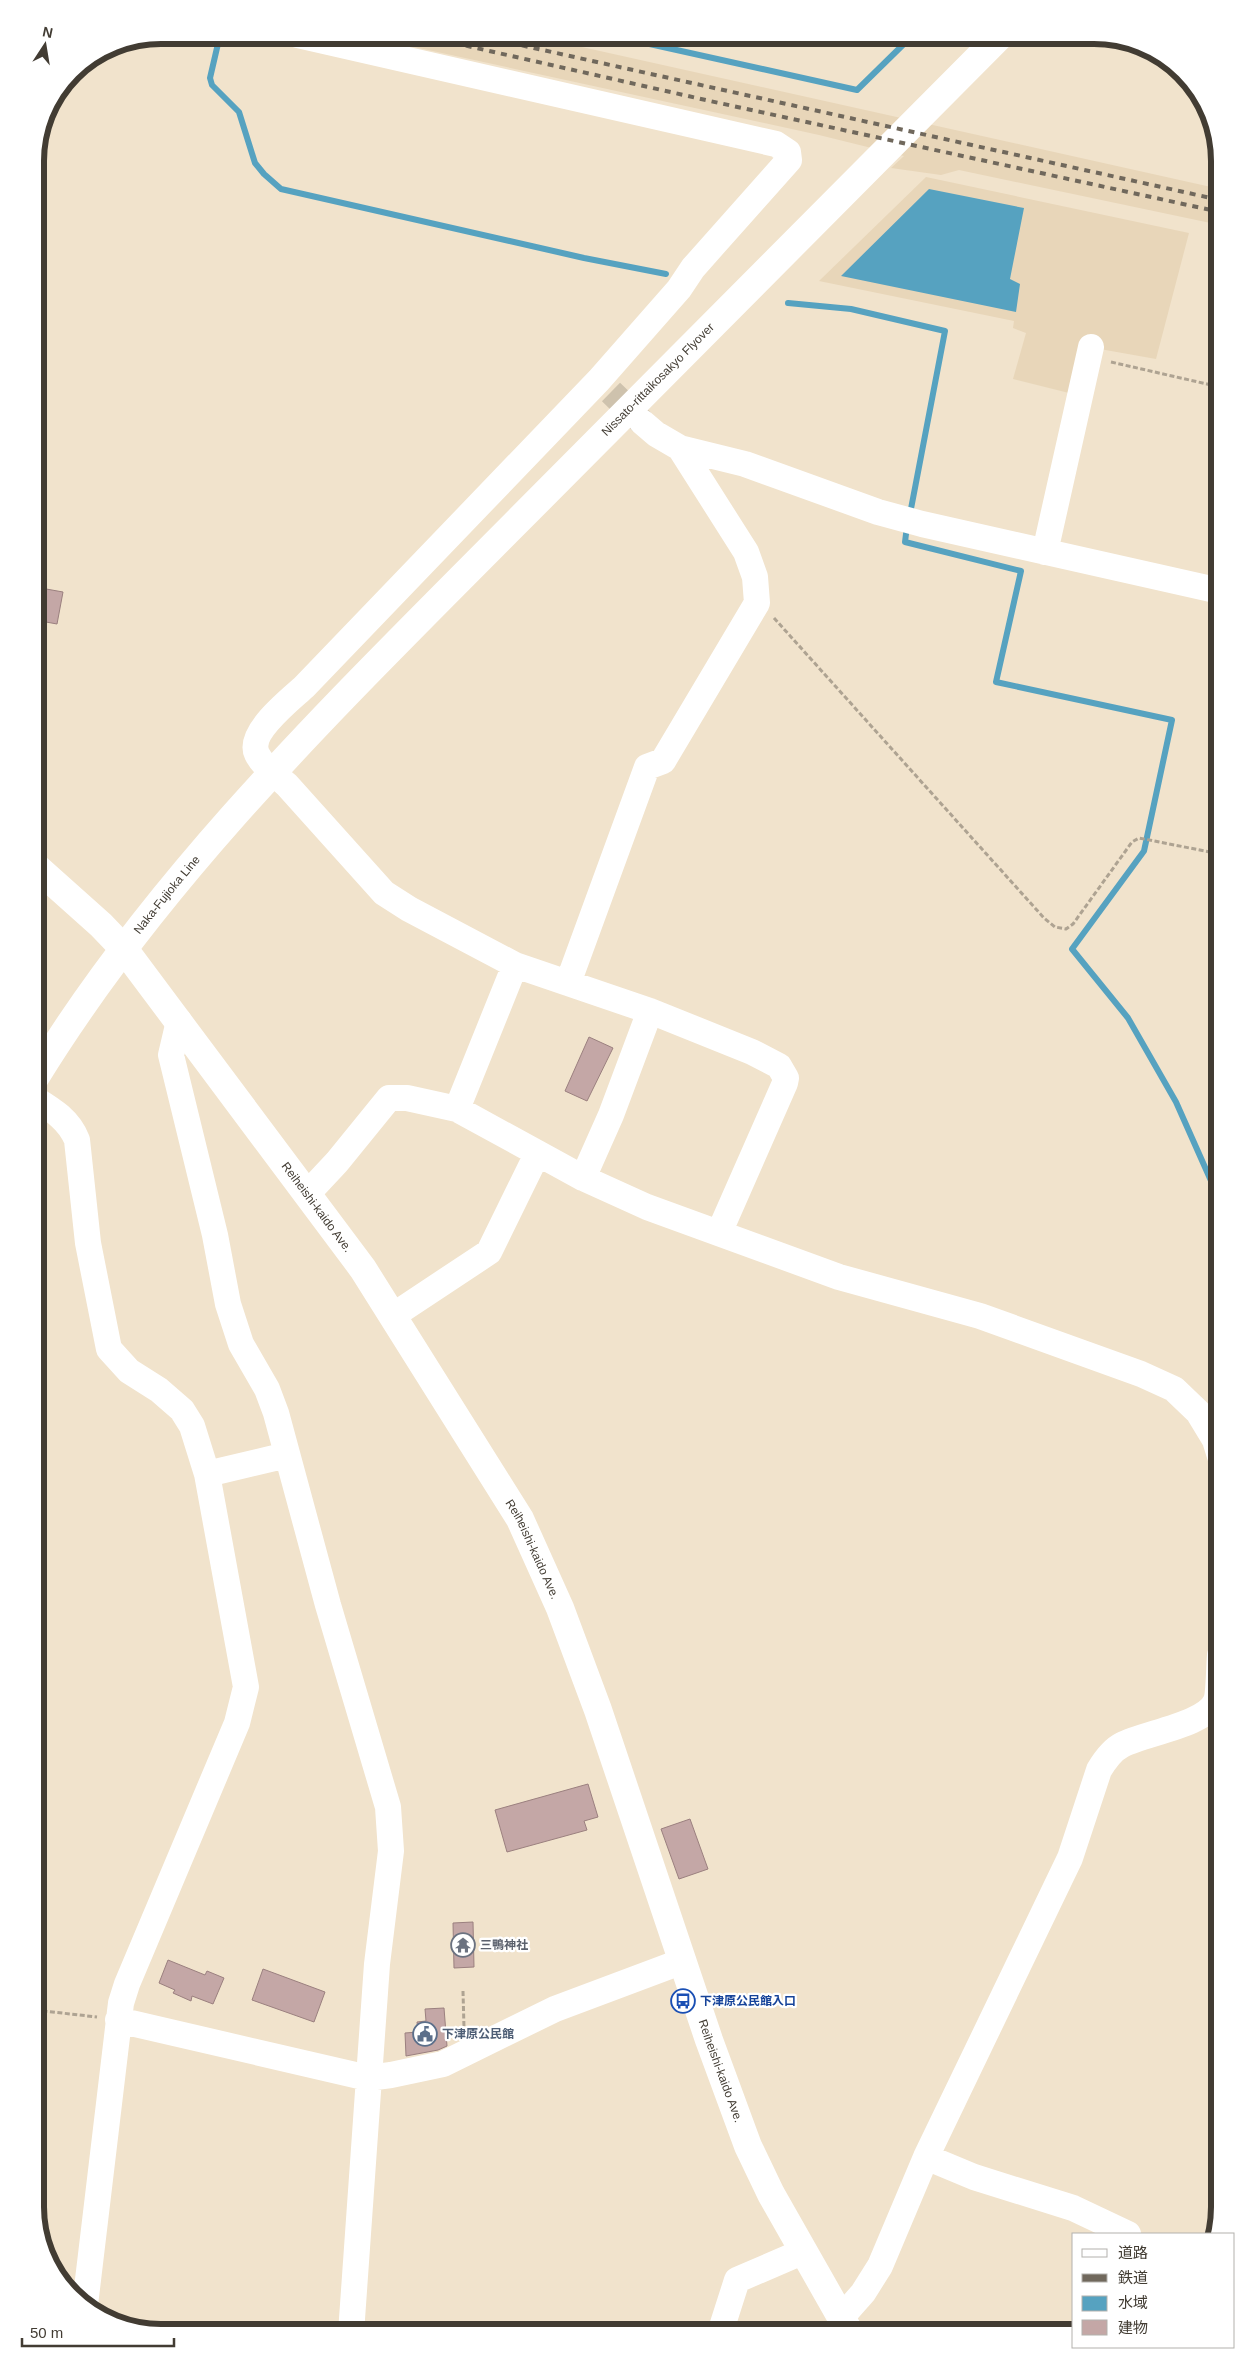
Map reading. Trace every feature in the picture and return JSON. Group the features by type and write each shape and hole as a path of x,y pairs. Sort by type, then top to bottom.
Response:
{"main road":[{"name":"Nissato-rittaikosakyo Flyover","path":"316,725 992,44"},
{"name":"Naka-Fujioka Line","path":"44,1064 78,1011 124,949 196,860 272,772 316,725"},
{"name":"Reiheishi-kaido Ave.","path":"44,874 101,925 124,949 308,1193 394,1315 501,1485 540,1559 560,1608 598,1710 748,2146 802,2252 844,2324"}],"street":[{"path":"337,44 776,144 788,152 789,160 693,268 605,386 273,717 260,733 255,743 257,753 272,772 384,893 409,909 515,965 650,1011 752,1052 779,1066 786,1078 780,1096 719,1233"},
{"path":"1045,552 1090,352"},
{"path":"642,422 656,434 680,448 745,464 878,512 1211,589"},
{"path":"568,983 647,767 664,761 757,602 755,577 746,552 680,448"},
{"path":"457,1110 515,965"},
{"path":"583,1178 611,1115 650,1011"},
{"path":"179,1021 171,1055 215,1235 228,1304 241,1344 267,1389 388,1807 391,1852 377,1964 352,2324"},
{"path":"308,1193 337,1162 389,1098 407,1098 457,1110 583,1178 647,1207 839,1277 980,1316 1141,1374 1174,1389 1198,1412 1211,1433"},
{"path":"44,1105 64,1119 77,1140 88,1243 109,1349 129,1371 159,1390 182,1410 192,1426 207,1474 246,1687 237,1722 127,1984 118,2020 86,2297"},
{"path":"394,1315 488,1252 537,1154"},
{"path":"207,1474 287,1456"},
{"path":"846,2324 880,2266 926,2157 1021,1955 1070,1858 1099,1770 1106,1758 1121,1745 1194,1719 1211,1707"},
{"path":"118,2020 368,2078 443,2064 465,2055 555,2009 683,1961"},
{"path":"926,2157 974,2177 1073,2208 1126,2233"},
{"path":"723,2324 737,2280 802,2252"}],"path":[{"path":"1090,352 1211,385"},
{"path":"757,602 765,607 1044,918 1055,927 1066,929 1073,924 1132,842 1139,838 1211,852"},
{"path":"463,1991 465,2055"},
{"path":"44,2011 118,2020"}],"shaded area":[{"path":"400,44 568,44 1211,187 1211,223 959,170 941,175 891,168 904,156 819,135"},
{"path":"926,177 1189,233 1156,359 1083,346 1073,394 1013,379 1026,333 1013,328 1014,321 819,281"}],"water":[{"path":"929,189 1024,208 1010,279 1020,284 1016,312 841,276"}],"building":[{"path":"44,589 63,592 57,624 44,622"},
{"path":"589,1037 613,1048 587,1101 565,1091"},
{"path":"588,1784 598,1817 584,1821 587,1830 507,1852 495,1810"},
{"path":"690,1819 708,1869 679,1879 661,1829"},
{"name":"三鴨神社","path":"473,1922 474,1967 454,1968 453,1923"},
{"path":"168,1960 205,1975 207,1971 224,1978 213,2004 192,1996 191,2001 173,1993 175,1990 159,1983"},
{"path":"263,1969 325,1992 314,2022 252,2000"},
{"name":"下津原公民館","path":"444,2008 447,2046 438,2050 406,2056 405,2033 418,2032 417,2022 426,2021 425,2009"}],"waterway":[{"path":"218,44 210,78 212,85 239,112 255,163 281,189 584,258 666,274"},
{"path":"650,44 857,90 904,44"},
{"path":"788,303 851,309 945,331 910,514"},
{"path":"907,526 905,542 1021,571 996,682 1172,720 1144,851 1072,949 1128,1018 1176,1102 1211,1181"}],"tunnel":[{"path":"611,392 642,422"}],"railway":[{"path":"459,44 1211,210"},
{"path":"516,44 1211,198"}],"place":[{"name":"三鴨神社","path":"463,1945"},
{"name":"下津原公民館入口","path":"683,2001"},
{"name":"下津原公民館","path":"425,2034"}]}
